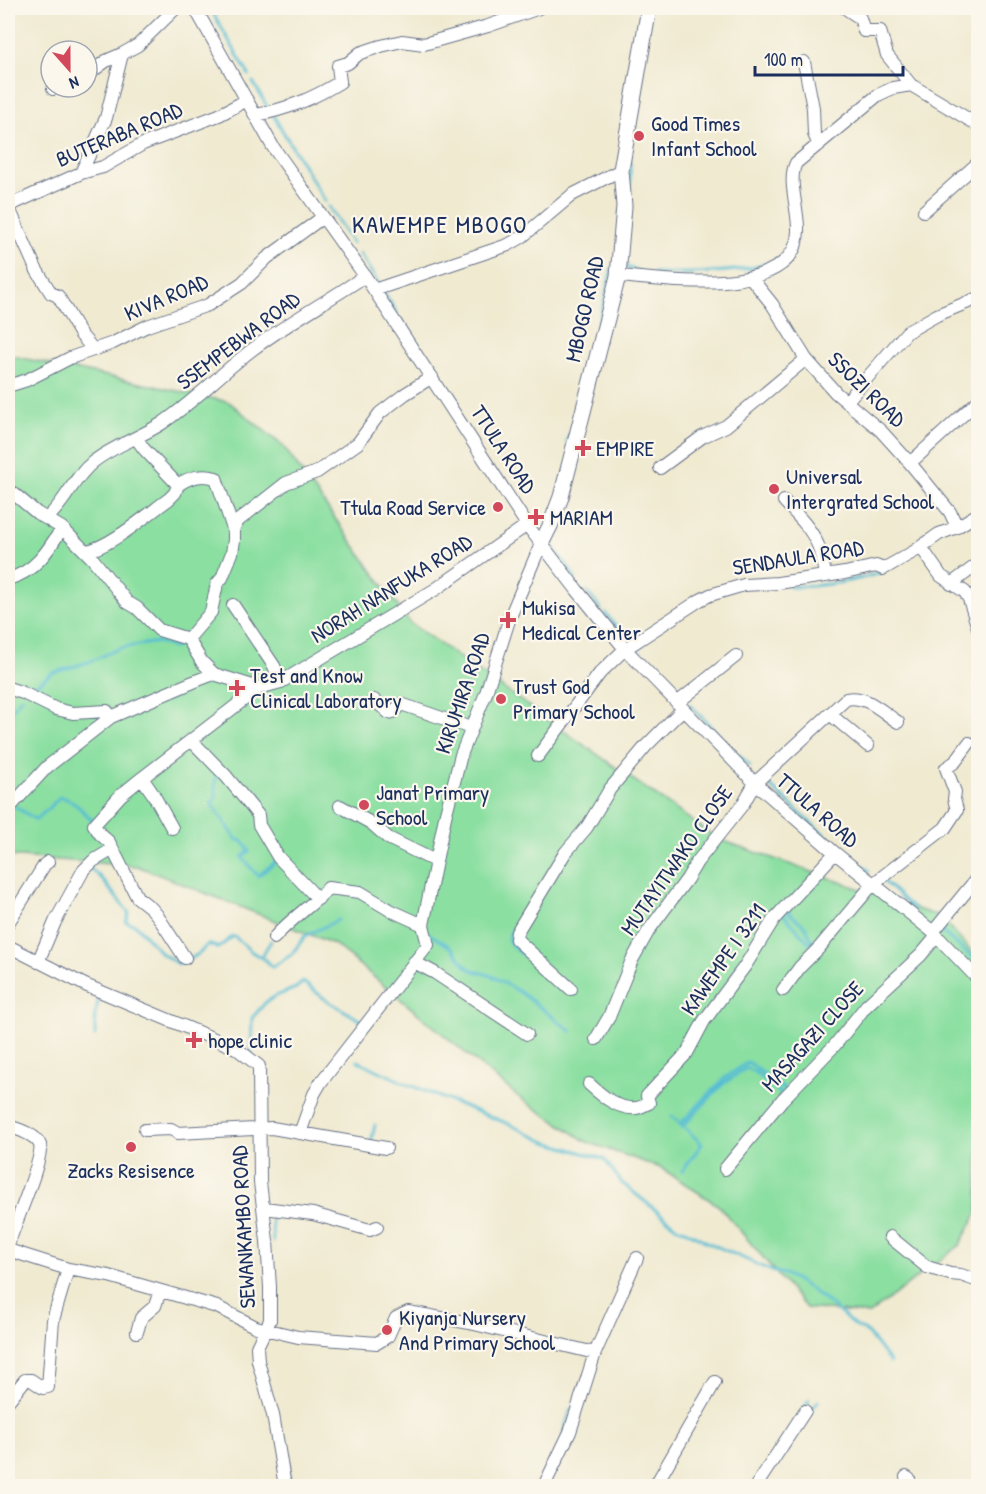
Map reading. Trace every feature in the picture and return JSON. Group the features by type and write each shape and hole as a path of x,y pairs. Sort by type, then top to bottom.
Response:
{"street":[{"path":"99,66 138,45 176,8"},
{"name":"TTULA ROAD","path":"195,8 273,147 365,276 527,525 625,650 755,783 835,853 935,934 976,972"},
{"path":"256,115 285,109 328,89 340,82 338,66 348,63 368,50 402,41 424,44 488,26 539,8"},
{"name":"MBOGO ROAD","path":"541,544 561,497 618,276 624,206 621,170 649,8"},
{"path":"845,8 860,18 864,31 880,31 887,55 910,85 978,125"},
{"path":"81,173 106,118 122,54"},
{"path":"804,62 813,108 814,134 819,145"},
{"path":"618,276 708,281 751,278 782,265 792,255 798,232 793,169 796,163 878,95 893,88 910,85"},
{"name":"BUTERABA ROAD","path":"8,206 81,173 103,167 143,144 219,115 247,100"},
{"path":"924,211 978,163"},
{"path":"374,290 508,245 522,237 572,195 621,170"},
{"path":"8,206 36,269 51,293 58,296 81,335 93,349"},
{"name":"KIVA ROAD","path":"8,386 27,380 70,358 113,343 147,326 208,305 242,283 267,258 323,217"},
{"name":"SSEMPEBWA ROAD","path":"47,518 92,463 161,423 193,400 254,348 365,276"},
{"name":"SSOZI ROAD","path":"751,278 772,304 806,359 836,393 881,431 910,463 950,512 957,527"},
{"path":"847,401 907,332 938,315 978,298"},
{"path":"660,468 702,436 726,426 806,359"},
{"path":"233,528 246,513 286,483 317,472 358,443 385,408 432,377"},
{"path":"910,463 977,402"},
{"path":"136,438 178,485"},
{"path":"86,551 101,547 169,499 175,493 178,485 205,475 216,478 233,528 232,553 222,578 216,584 211,612 188,639"},
{"path":"8,491 62,528 86,551 127,602 137,608 159,630 188,639 202,663 214,674 259,688"},
{"path":"784,501 818,545 826,576"},
{"name":"SENDAULA ROAD","path":"538,756 600,673 625,650 710,595 744,585 778,583 876,566 883,569 939,534 957,527 978,514"},
{"name":"NORAH NANFUKA ROAD","path":"259,688 280,682 436,590 527,525"},
{"path":"8,579 20,576 42,558 62,528"},
{"name":"KIRUMIRA ROAD","path":"414,962 428,945 423,925 435,861 461,755 486,693 510,617 541,544"},
{"path":"921,547 936,570 964,592 969,599 978,628"},
{"path":"951,584 978,564"},
{"path":"233,605 274,666 280,682"},
{"path":"571,989 521,945 516,939 517,932 565,853 587,826 610,789 680,706 736,656"},
{"path":"11,806 47,766 111,717 214,674"},
{"path":"8,688 56,709 74,713 107,711 111,717"},
{"path":"185,958 157,915 137,897 110,842 94,825 121,795 259,688"},
{"name":"MUTAYITWAKO CLOSE","path":"596,1039 619,996 632,960 649,930 697,862 743,804 755,783 846,699 855,697 867,700 898,722"},
{"path":"374,699 389,713 401,704 471,728"},
{"path":"831,715 868,746"},
{"path":"192,741 226,776 258,815 259,825 278,857 318,899"},
{"path":"783,990 800,967 873,884 945,828 957,810 955,792 946,768 954,762 969,743"},
{"path":"142,778 172,828"},
{"path":"340,806 371,824 388,838 435,861"},
{"path":"8,946 38,962 55,922 82,872 101,855 113,849"},
{"name":"KAWEMPE I 3211","path":"589,1084 610,1100 628,1108 638,1108 649,1103 647,1096 687,1053 704,1021 745,966 774,919 835,853"},
{"path":"8,922 21,899 48,862"},
{"name":"MASAGAZI CLOSE","path":"724,1169 782,1100 835,1045 866,1006 921,955 978,877"},
{"path":"274,939 328,888 360,892 390,910 423,925"},
{"name":"SEWANKAMBO ROAD","path":"38,962 140,1010 236,1048 259,1066 260,1182 270,1287 270,1320 257,1347 258,1361 273,1415 285,1486"},
{"path":"300,1133 321,1082 414,962 435,973 527,1034"},
{"path":"8,1126 31,1136 38,1142 40,1149 36,1169 8,1245"},
{"path":"146,1130 171,1129 178,1132 259,1128 386,1148"},
{"path":"264,1208 313,1214 370,1230 377,1227"},
{"path":"890,1237 927,1267 978,1281"},
{"path":"8,1250 68,1269 109,1276 217,1307 255,1327 298,1337 377,1343 388,1336 396,1318 408,1312 470,1323 595,1353"},
{"path":"544,1486 570,1432 595,1353 637,1258"},
{"path":"8,1401 25,1380 31,1380 43,1388 48,1387 53,1320 68,1269"},
{"path":"137,1332 141,1318 154,1306 160,1291"},
{"path":"655,1486 715,1382"},
{"path":"756,1486 805,1411"}],"green space":[{"path":"8,355 229,402 283,446 410,623 718,839 940,917 978,959 978,1212 959,1246 869,1314 806,1308 719,1206 661,1168 587,1142 521,1099 334,944 137,866 8,856"}],"waterway":[{"path":"210,8 249,75"},
{"path":"253,82 268,108"},
{"path":"273,115 325,201"},
{"path":"630,161 630,184"},
{"path":"329,207 352,243"},
{"path":"359,253 379,284"},
{"path":"654,273 735,270 752,268 775,260"},
{"path":"624,266 639,272"},
{"path":"578,404 612,268"},
{"path":"386,295 397,313"},
{"path":"401,320 411,333"},
{"path":"415,340 433,369"},
{"path":"567,442 570,433"},
{"path":"551,539 555,550 567,565"},
{"path":"568,567 575,579"},
{"path":"790,587 837,583 881,572"},
{"path":"587,592 601,609"},
{"path":"605,613 618,628"},
{"path":"625,636 630,642"},
{"path":"28,691 52,673 89,662 120,648 158,642 174,648 181,642"},
{"path":"643,644 636,649 647,661"},
{"path":"652,666 657,671"},
{"path":"664,677 681,696"},
{"path":"169,699 182,693"},
{"path":"8,714 22,697"},
{"path":"690,705 736,753"},
{"path":"188,745 190,751 202,758"},
{"path":"739,755 750,766"},
{"path":"218,772 215,781 216,797 211,803 237,840 243,841 249,851 242,857 258,876 278,860"},
{"path":"767,783 807,820 869,871"},
{"path":"16,807 36,820 60,797 74,803 93,821"},
{"path":"91,869 129,913 126,922 136,925 161,953 178,964 184,962"},
{"path":"882,880 914,909"},
{"path":"787,911 806,927 811,939 818,945"},
{"path":"783,914 814,948"},
{"path":"190,959 208,944 218,948 235,937 272,967 291,955 305,936 338,920"},
{"path":"944,927 942,932 978,962"},
{"path":"512,930 508,939 510,943 531,960"},
{"path":"428,933 452,948 466,966 492,976 520,992 571,1031"},
{"path":"261,957 271,941"},
{"path":"251,1055 252,1018 266,1002 296,988 303,982 325,999 363,1022"},
{"path":"95,1036 95,1014 100,994"},
{"path":"358,1061 407,1084 509,1124 546,1142 604,1159 622,1183 678,1228 803,1284 853,1324 863,1329 890,1362"},
{"path":"680,1124 725,1078 748,1062 785,1090"},
{"path":"682,1127 723,1084 746,1068 755,1072 782,1095"},
{"path":"672,1116 702,1144 682,1171"},
{"path":"371,1143 375,1125"},
{"path":"271,1212 273,1242"},
{"path":"401,1322 425,1324 435,1322"},
{"path":"804,1408 809,1400"},
{"path":"809,1415 818,1401"},
{"path":"563,1434 571,1409"},
{"path":"286,1456 289,1476"}],"place":[{"name":"Good Times Infant School","path":"639,136"},
{"name":"EMPIRE","path":"583,448"},
{"name":"Universal Intergrated School","path":"774,489"},
{"name":"Ttula Road Service","path":"498,507"},
{"name":"MARIAM","path":"536,517"},
{"name":"Mukisa Medical Center","path":"508,620"},
{"name":"Test and Know Clinical Laboratory","path":"237,688"},
{"name":"Trust God Primary School","path":"501,699"},
{"name":"Janat Primary School","path":"364,805"},
{"name":"hope clinic","path":"194,1040"},
{"name":"Zacks Resisence","path":"131,1147"},
{"name":"Kiyanja Nursery And Primary School","path":"387,1330"}],"district":[{"name":"KAWEMPE MBOGO","path":"440,224"}]}
